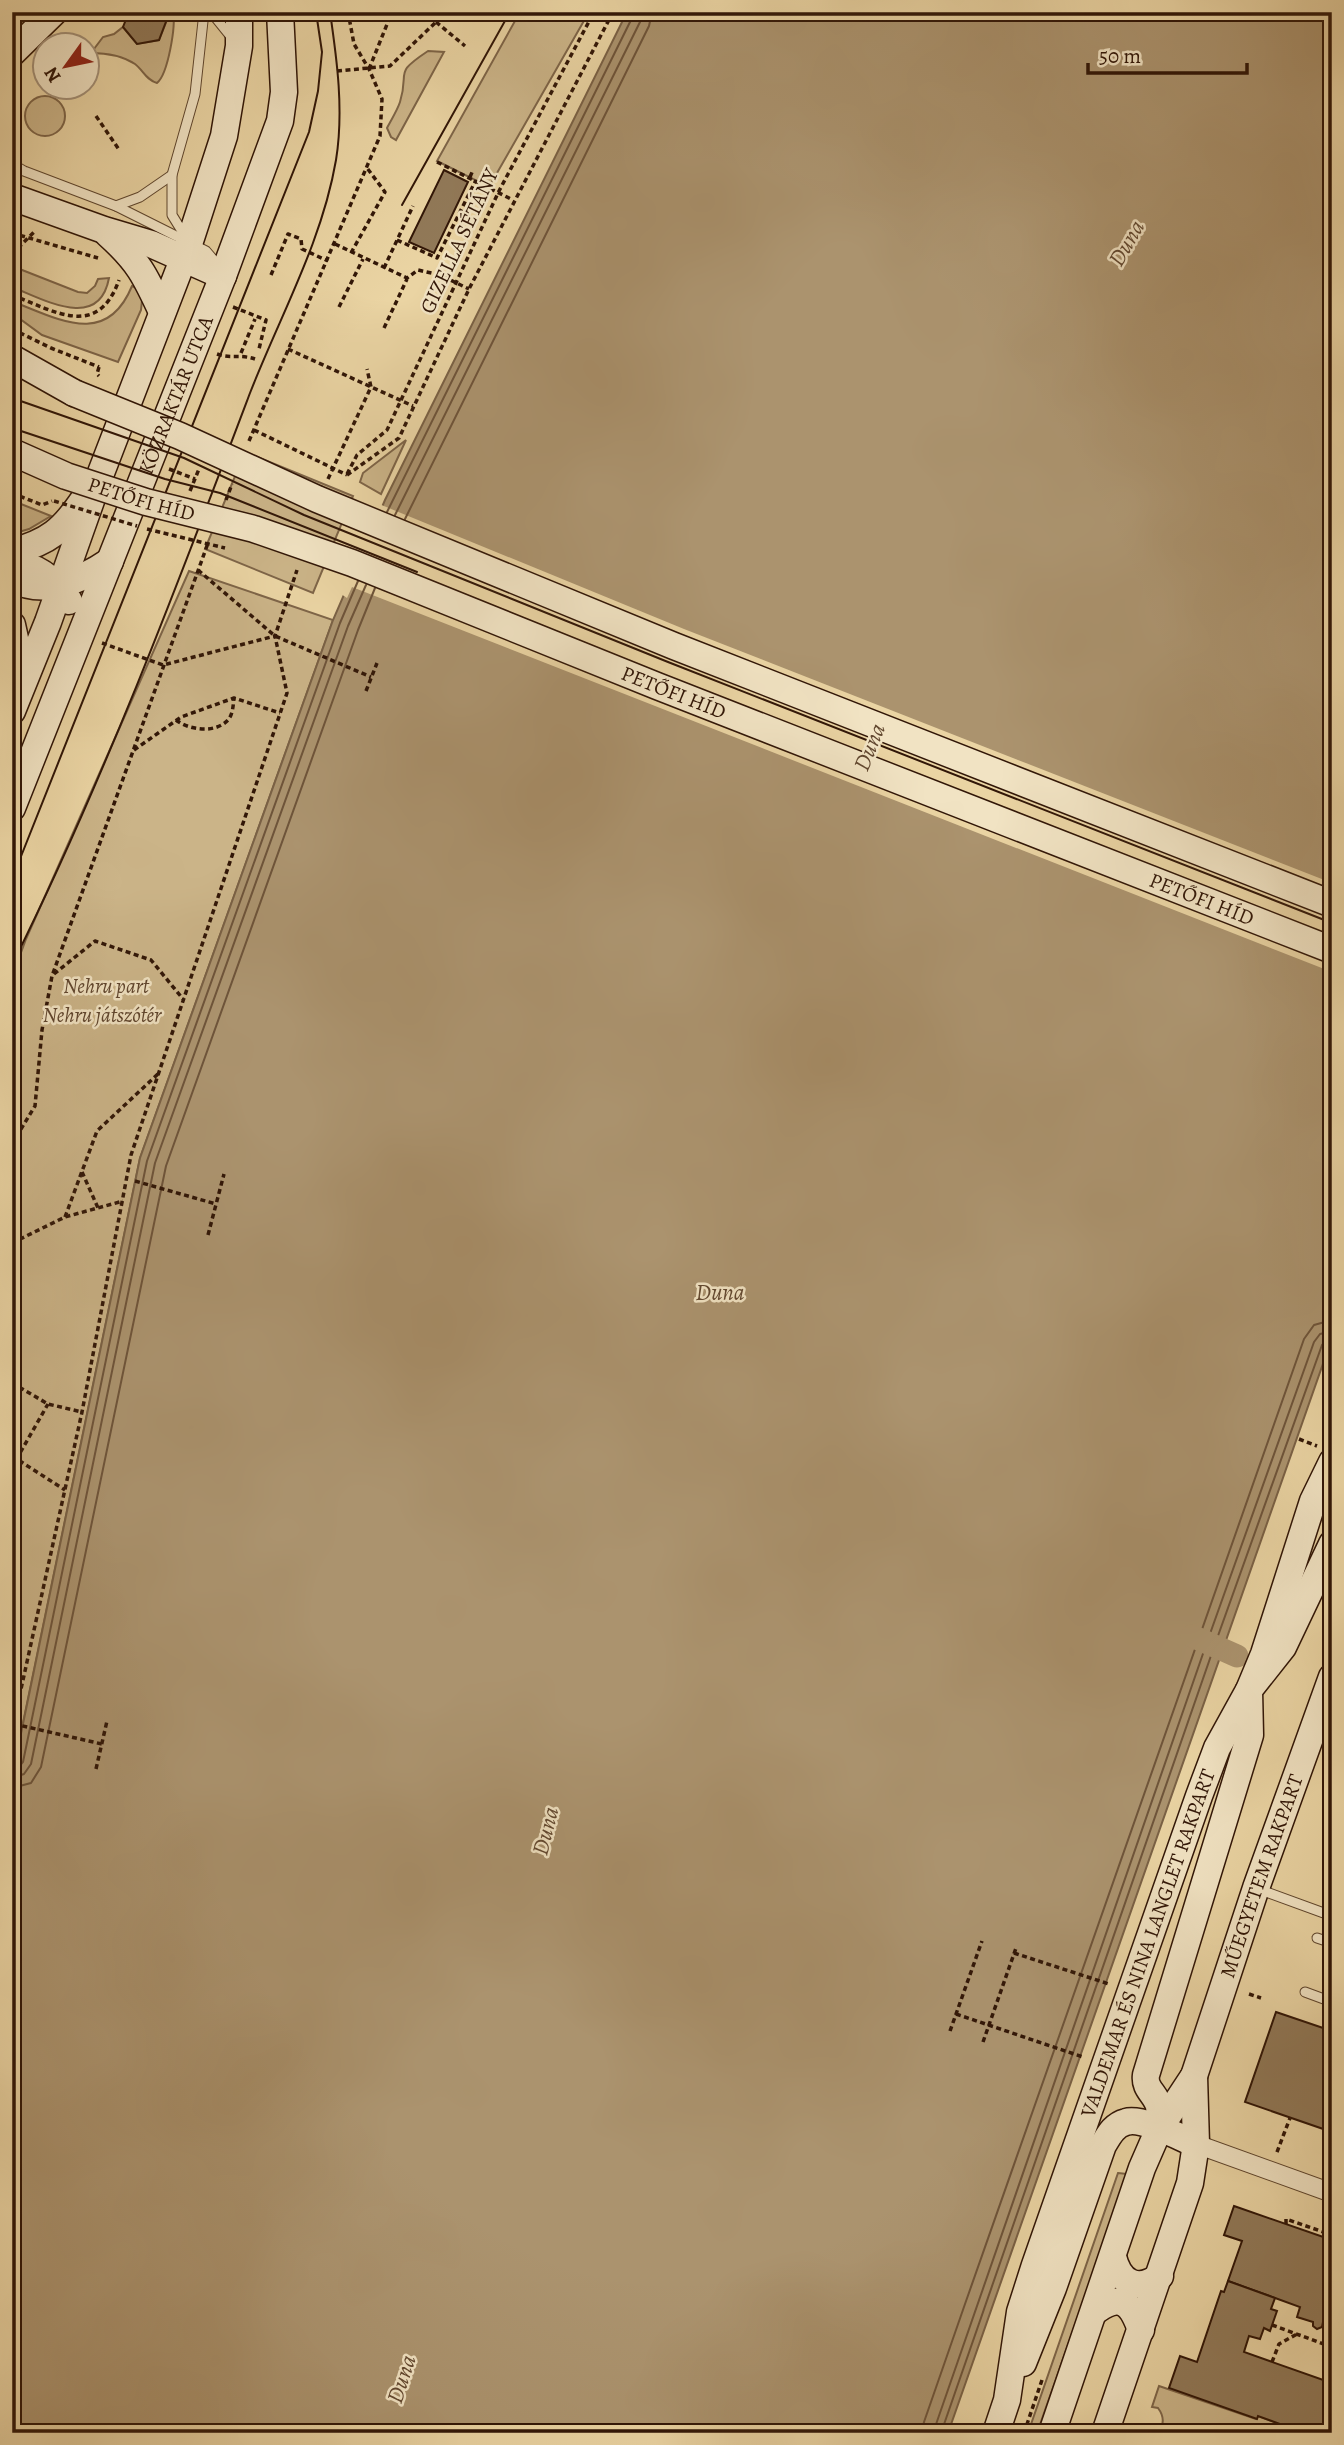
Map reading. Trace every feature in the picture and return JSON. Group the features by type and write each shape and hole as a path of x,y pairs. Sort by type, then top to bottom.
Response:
{"main road":[{"path":"12,52 54,12"},
{"name":"KÖZRAKTÁR UTCA","path":"12,711 187,251 224,136 239,46 239,12"},
{"name":"KÖZRAKTÁR UTCA","path":"12,808 90,638 110,561 223,276 280,121 284,92 280,12"},
{"path":"12,197 104,230 187,251 223,276"},
{"path":"104,230 130,254 144,272 162,312"},
{"path":"12,358 74,393"},
{"path":"12,374 74,393"},
{"name":"PETŐFI HÍD","path":"74,393 180,436 317,499 674,646 1332,904"},
{"name":"PETŐFI HÍD","path":"12,452 80,480 146,502 254,529 352,563 657,686 1332,950"},
{"path":"12,552 30,547 66,524 99,478"},
{"path":"12,579 21,584 60,587 87,577 110,561"},
{"path":"12,563 38,569 60,587 90,638"},
{"path":"12,625 24,680"},
{"name":"VALDEMAR ÉS NINA LANGLET RAKPART","path":"996,2433 1007,2400 1020,2312 1035,2266 1199,1796 1217,1748 1249,1690 1264,1654 1314,1501 1332,1462"},
{"path":"1159,2129 1159,2108 1154,2095 1147,2088 1146,2075 1250,1735 1249,1690 1283,1647 1332,1544"},
{"name":"MŰEGYETEM RAKPART","path":"1052,2433 1139,2176 1159,2129 1194,2076 1256,1888 1332,1677"},
{"name":"MŰEGYETEM RAKPART","path":"1105,2433 1191,2183 1196,2144 1194,2076"},
{"path":"1007,2400 1053,2288 1103,2145 1113,2129 1127,2121 1142,2122 1196,2144"},
{"path":"1113,2257 1116,2269 1131,2283 1146,2284 1160,2276"},
{"path":"1094,2312 1109,2302 1122,2302 1130,2307 1141,2330"}],"street":[{"path":"1196,2144 1332,2193"}],"lane":[{"path":"187,251 172,215 172,175 195,94 204,12"},
{"path":"211,12 239,46"},
{"path":"12,164 116,206 187,251"},
{"path":"116,206 140,197 172,175"},
{"path":"1256,1888 1332,1916"},
{"path":"1317,1938 1332,1943"},
{"path":"1305,1992 1332,2002"}],"path":[{"path":"348,12 354,44 382,99 380,136 335,244 407,278"},
{"path":"369,69 392,12"},
{"path":"337,71 390,66 443,12"},
{"name":"GIZELLA SÉTÁNY","path":"346,475 357,454 387,430 499,191 594,12"},
{"path":"254,430 346,475 399,439 513,200 612,12"},
{"path":"436,22 465,46"},
{"path":"96,116 120,151"},
{"path":"437,162 513,200"},
{"path":"351,253 385,192 367,168"},
{"path":"470,177 473,170"},
{"path":"397,240 437,258 475,180"},
{"path":"384,268 413,206"},
{"path":"12,254 36,230"},
{"path":"12,233 100,259"},
{"path":"271,275 288,234 301,239 302,249 328,261"},
{"path":"339,307 363,258"},
{"path":"384,328 407,278 418,270 440,275 469,289"},
{"path":"12,295 65,316 84,318 100,310 113,298 121,277"},
{"path":"232,306 266,320 259,349"},
{"path":"241,354 255,320"},
{"path":"12,329 99,367"},
{"path":"288,349 414,406"},
{"path":"214,353 227,358 241,354 255,359"},
{"path":"331,468 371,387 367,369"},
{"path":"169,469 195,479"},
{"path":"12,493 41,505 54,501 113,520"},
{"path":"198,569 275,636 372,677"},
{"path":"90,638 163,665 275,636"},
{"path":"102,1744 13,1727 82,1412 131,1155 286,693 275,636"},
{"path":"366,691 377,663"},
{"path":"12,1144 35,1106 42,1030 52,976 163,665"},
{"path":"132,752 176,720 234,698 280,713"},
{"path":"176,720 186,728 220,726 230,719 234,698"},
{"path":"52,976 95,941 151,960 183,999"},
{"path":"65,1217 97,1132 159,1072"},
{"path":"82,1172 98,1208"},
{"path":"208,1235 224,1174"},
{"path":"135,1181 216,1204"},
{"path":"12,1243 65,1217 123,1201"},
{"path":"12,1384 48,1404 82,1412"},
{"path":"12,1467 48,1404"},
{"path":"12,1456 65,1490"},
{"path":"96,1769 107,1720"},
{"path":"950,2031 982,1941"},
{"path":"983,2042 1015,1950 1115,1985"},
{"path":"1249,1994 1261,1998"},
{"path":"956,2014 1090,2060"},
{"path":"1281,2142 1290,2118"},
{"path":"1286,2224 1286,2219 1332,2235"},
{"path":"1272,2325 1332,2347"},
{"path":"1272,2362 1279,2344 1297,2334"}],"green space":[{"path":"161,12 173,12 168,60 157,83 124,58 102,54 103,37 114,34 123,27 137,44 159,40 167,20"},
{"path":"520,12 589,12 489,187 437,161"},
{"path":"428,51 444,52 396,140 391,137 387,128 400,102 404,74 410,65"},
{"path":"32,101 59,102 64,108 64,124 53,135 37,135 26,124 26,108"},
{"path":"17,268 87,293 98,279 109,278 103,294 94,304 82,308 68,307 12,287"},
{"path":"132,286 143,291 141,310 118,362 42,335 12,313 14,302 65,321 96,323 109,317 122,305"},
{"path":"406,440 381,494 360,482 363,473"},
{"path":"245,452 353,496 313,593 205,549"},
{"path":"12,500 51,516 29,529 12,534"},
{"name":"Nehru part","path":"189,571 333,620 140,1158 12,1776 12,977 26,939"},
{"path":"1118,2173 1128,2174 1037,2433 1028,2433"},
{"path":"1159,2386 1304,2433 1158,2433 1163,2423 1162,2417 1158,2408 1152,2407"}],"water":[{"name":"Duna","path":"627,12 1332,12 1332,1338 948,2433 12,2433 12,1777 140,1158 333,620 385,500"}],"pier":[{"path":"379,504 684,629 1332,883 1332,972 352,587 347,598 341,594"}],"building":[{"path":"129,12 161,12 167,19 159,40 137,44 123,27"},
{"path":"444,170 468,182 434,253 409,242"},
{"path":"1276,2012 1332,2031 1332,2132 1245,2102"},
{"path":"1234,2206 1332,2240 1332,2320 1324,2317 1322,2327 1317,2329 1313,2322 1297,2317 1300,2307 1228,2281 1242,2241 1224,2235"},
{"path":"1228,2281 1275,2298 1271,2309 1277,2311 1270,2331 1264,2328 1260,2339 1249,2336 1244,2352 1326,2381 1332,2367 1332,2433 1304,2433 1169,2388 1180,2356 1197,2362 1221,2291 1224,2292"}],"waterway":[{"path":"1192,1636 1237,1656"}],"tram line":[{"path":"12,879 309,132 318,91 322,52 316,12"},
{"path":"12,965 108,754 321,220 336,160 339,123 337,67 330,12"},
{"path":"402,205 510,12"},
{"path":"12,398 184,458 304,515 668,662 1332,923"},
{"path":"12,428 165,479 220,493 417,572"}],"park label":[{"name":"Nehru játszótér","path":"102,1015"}]}
